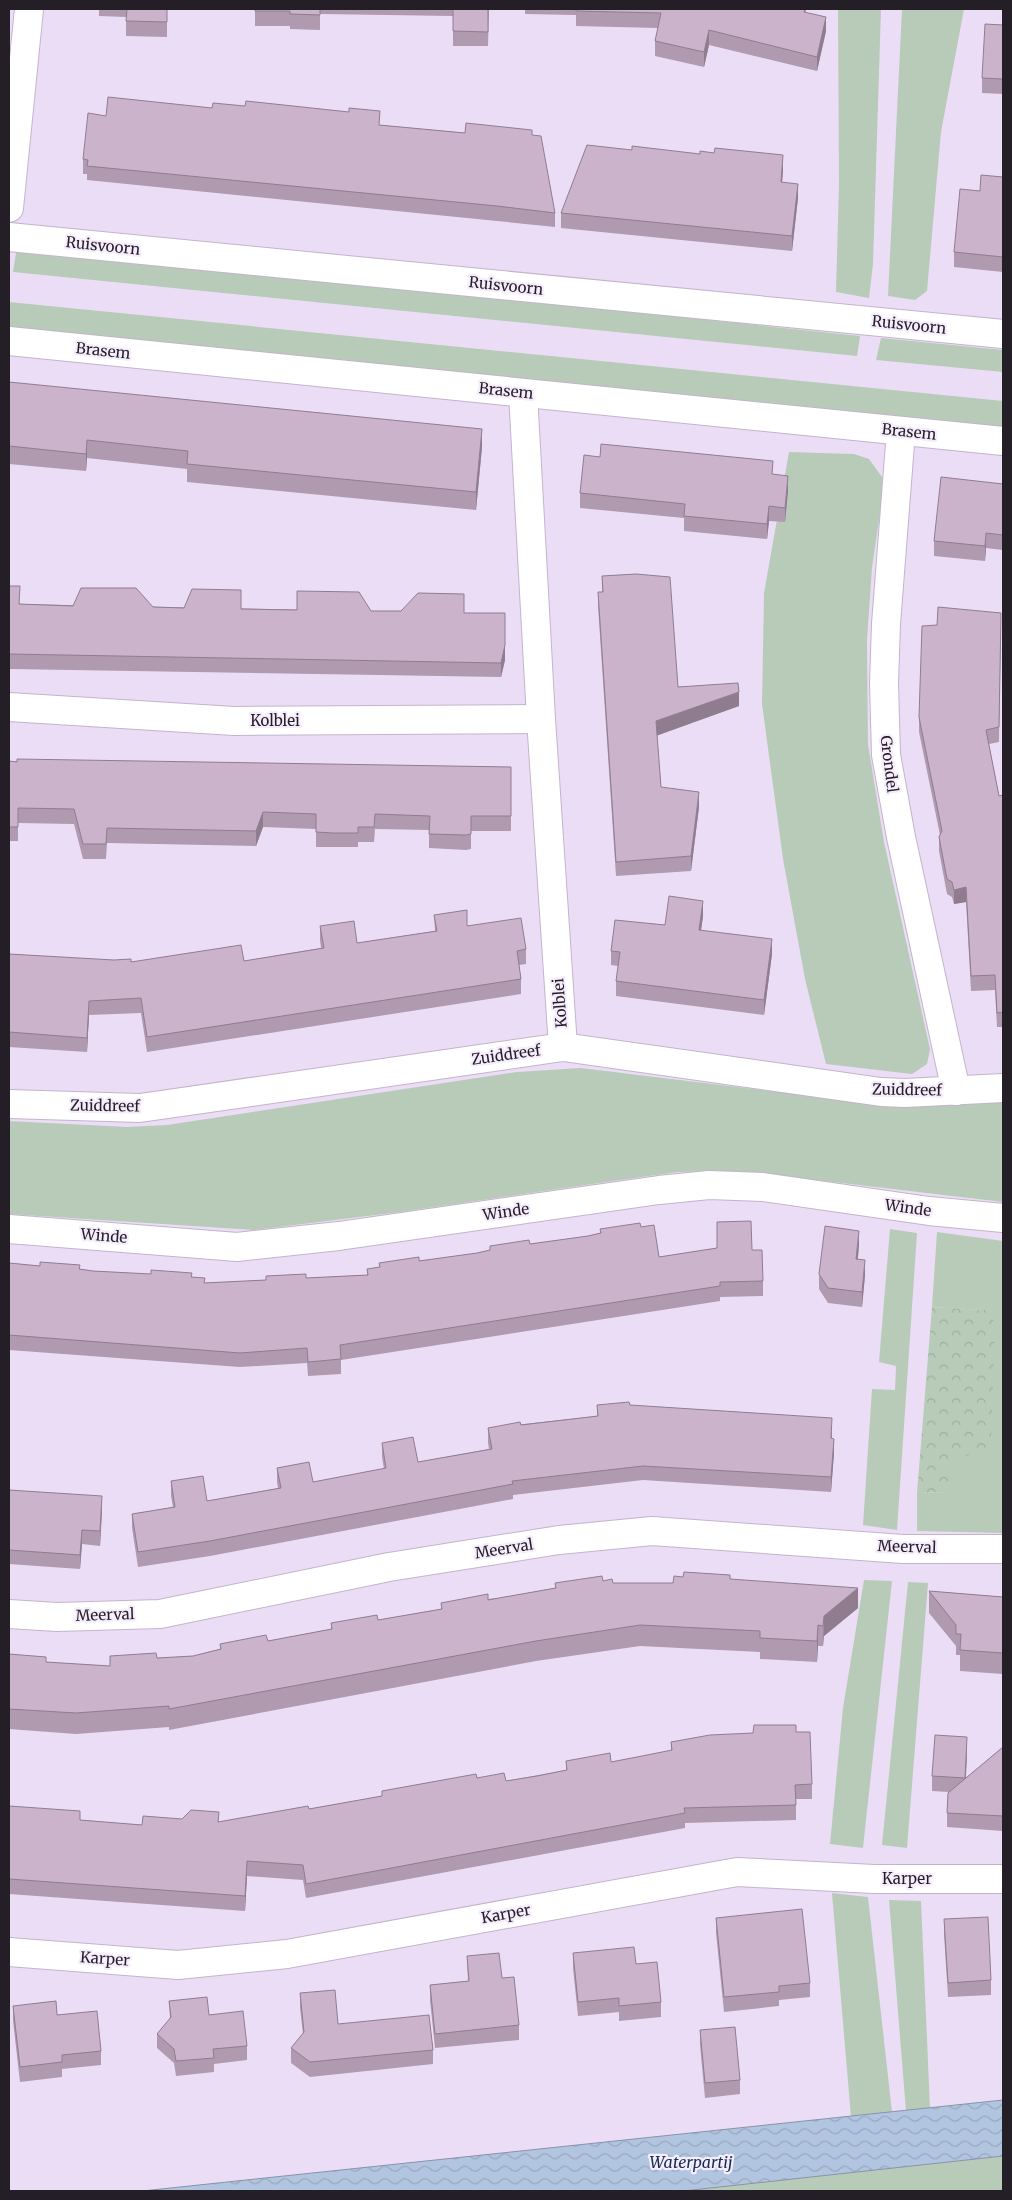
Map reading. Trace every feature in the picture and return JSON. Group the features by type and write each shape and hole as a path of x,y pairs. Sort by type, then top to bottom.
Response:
{"street":[{"path":"9,208 30,9"},
{"name":"Ruisvoorn","path":"9,237 1003,334"},
{"name":"Brasem","path":"9,342 1003,441"},
{"name":"Kolblei","path":"523,393 541,719 563,1047"},
{"name":"Grondel","path":"900,431 886,624 884,683 886,755 900,837 956,1091"},
{"name":"Kolblei","path":"9,707 234,722 541,719"},
{"name":"Zuiddreef","path":"9,1104 140,1108 563,1047 881,1092 1003,1088"},
{"name":"Winde","path":"9,1228 237,1247 339,1236 659,1190 709,1185 763,1187 929,1211 1003,1218"},
{"name":"Meerval","path":"9,1614 57,1616 160,1614 389,1567 559,1540 652,1531 903,1549 1003,1549"},
{"name":"Karper","path":"9,1952 178,1964 287,1954 737,1872 874,1879 1003,1879"}],"green space":[{"path":"838,9 881,9 873,264 869,298 836,292 839,183"},
{"path":"902,9 964,9 941,132 927,291 915,300 888,296"},
{"path":"17,247 860,336 857,356 13,272"},
{"path":"9,302 1003,401 1003,428 9,328"},
{"path":"881,338 1003,350 1003,372 876,360"},
{"path":"789,452 854,454 869,459 882,477 883,492 872,568 867,640 868,744 884,842 930,1049 927,1064 912,1074 826,1064 805,979 783,859 762,704 764,593"},
{"path":"581,1068 884,1105 924,1106 1003,1101 1003,1202 791,1177 721,1171 678,1172 400,1212 254,1230 9,1214 9,1121 127,1127 167,1125 517,1072"},
{"path":"890,1229 917,1233 897,1530 863,1525 872,1389 895,1390 896,1366 879,1362"},
{"path":"937,1232 1003,1241 1003,1533 917,1531 917,1493 945,1492 985,1310 932,1307"},
{"path":"932,1307 985,1310 995,1322 991,1446 954,1461 945,1492 917,1493"},
{"path":"864,1580 892,1581 863,1848 830,1844 843,1708"},
{"path":"908,1582 928,1583 907,1848 882,1845"},
{"path":"832,1893 868,1897 892,2112 851,2117"},
{"path":"889,1900 921,1901 930,2108 906,2111"},
{"path":"1003,2156 1003,2191 683,2191"}],"water":[{"name":"Waterpartij","path":"1003,2100 1003,2156 683,2191 142,2191"}],"building":[{"path":"127,9 167,9 167,22 126,21"},
{"path":"255,9 320,9 320,15 290,14 290,11 255,11"},
{"path":"453,9 488,9 488,32 453,31"},
{"path":"576,9 805,9 804,12 826,17 817,57 709,30 704,52 655,41 661,13 576,11"},
{"path":"985,24 1003,25 1003,79 982,78"},
{"path":"108,97 212,108 213,103 245,106 246,101 349,112 349,108 380,111 379,125 465,133 466,123 532,130 532,135 541,136 555,213 87,166 88,160 83,159 88,113 106,116"},
{"path":"587,145 632,150 632,146 700,154 700,151 714,153 715,148 783,155 781,182 798,184 792,236 561,213"},
{"path":"981,175 1003,177 1003,257 954,252 960,189 980,191"},
{"path":"9,382 482,429 476,492 187,464 188,451 87,440 86,454 9,446"},
{"path":"601,444 773,461 772,474 788,476 785,508 769,506 767,524 684,516 685,504 580,493 584,455 600,457"},
{"path":"941,477 1003,484 1003,535 986,533 985,546 934,541"},
{"path":"636,574 670,577 678,687 738,683 739,692 656,721 661,787 699,792 691,856 616,862 598,592 603,592 602,576"},
{"path":"9,586 20,586 19,604 73,606 81,588 136,588 153,607 184,608 192,589 241,590 241,609 297,610 297,591 359,592 371,611 401,611 418,593 464,594 464,613 505,613 505,645 501,663 9,654"},
{"path":"938,607 1001,613 999,727 986,730 999,796 1003,795 1003,1012 997,1013 995,975 971,976 966,887 954,890 952,882 947,879 939,837 942,831 919,717 922,626 937,625"},
{"path":"17,759 511,767 511,816 471,816 471,834 466,835 429,834 430,816 375,814 374,827 358,827 358,833 333,833 316,832 316,814 263,812 256,831 107,828 106,844 83,844 74,809 18,808 18,827 9,827 9,761 17,762"},
{"path":"669,896 703,901 699,930 772,939 764,1000 616,981 620,952 611,951 615,920 665,925"},
{"path":"467,910 467,926 521,918 526,949 517,951 521,979 147,1037 141,998 89,1001 87,1038 9,1032 9,954 114,960 131,959 131,962 241,945 244,961 324,948 320,926 354,921 357,943 437,931 434,915"},
{"path":"751,1221 752,1250 762,1250 763,1281 720,1282 720,1286 340,1345 341,1359 308,1362 307,1348 240,1353 9,1335 9,1263 40,1266 40,1262 80,1265 79,1269 93,1271 151,1274 151,1270 192,1273 191,1277 205,1278 204,1283 266,1280 266,1276 306,1274 306,1278 368,1275 367,1269 380,1267 379,1263 419,1257 419,1261 477,1253 490,1250 490,1246 529,1240 530,1244 588,1236 601,1233 600,1229 640,1223 641,1227 654,1225 659,1257 717,1248 717,1222"},
{"path":"825,1226 859,1231 856,1259 865,1260 862,1292 828,1288 819,1274"},
{"path":"629,1402 630,1405 832,1418 831,1438 834,1439 831,1477 643,1466 512,1481 513,1484 210,1541 138,1552 132,1514 175,1507 171,1481 203,1476 207,1501 281,1488 277,1468 309,1462 313,1482 386,1468 382,1443 413,1437 418,1462 492,1449 488,1428 520,1422 521,1425 598,1416 597,1405"},
{"path":"9,1490 102,1496 100,1531 82,1530 80,1555 9,1550"},
{"path":"684,1572 730,1575 730,1579 858,1588 824,1616 823,1626 818,1625 817,1641 760,1638 760,1631 640,1625 536,1641 169,1709 169,1706 76,1713 9,1709 9,1654 46,1657 46,1662 110,1666 110,1656 156,1653 157,1658 193,1656 221,1649 220,1644 266,1635 268,1641 332,1629 331,1623 377,1615 378,1620 442,1609 441,1603 488,1594 488,1600 556,1588 555,1583 602,1576 603,1581 612,1579 613,1583 673,1583 674,1576 683,1577"},
{"path":"929,1591 1003,1597 1003,1653 960,1650 961,1634 956,1634 956,1625"},
{"path":"754,1725 796,1725 796,1732 810,1732 812,1784 795,1785 796,1805 684,1808 685,1813 306,1884 303,1865 247,1861 245,1896 9,1879 9,1806 80,1811 80,1820 142,1825 143,1816 182,1819 191,1810 219,1812 218,1822 308,1806 309,1809 382,1796 382,1791 476,1774 477,1778 504,1773 506,1781 537,1776 567,1770 566,1761 610,1753 611,1762 672,1750 671,1742 710,1735 753,1733"},
{"path":"935,1735 967,1737 965,1778 932,1776"},
{"path":"1003,1747 1003,1816 947,1813 948,1793"},
{"path":"802,1909 810,1983 779,1986 779,1992 724,1997 716,1918"},
{"path":"988,1917 991,1980 948,1983 944,1919"},
{"path":"634,1947 636,1964 657,1962 661,2002 619,2006 619,1998 578,2002 573,1953"},
{"path":"499,1953 502,1978 514,1977 519,2025 435,2034 430,1985 469,1981 467,1956"},
{"path":"335,1990 338,2024 429,2015 433,2050 310,2062 291,2048 304,2032 300,1993"},
{"path":"207,1997 209,2015 243,2011 247,2046 213,2049 214,2058 176,2061 174,2049 157,2034 171,2017 169,2001"},
{"path":"56,2001 57,2015 97,2011 101,2051 62,2055 62,2062 20,2067 13,2006"},
{"path":"735,2027 740,2080 705,2083 700,2030"}]}
